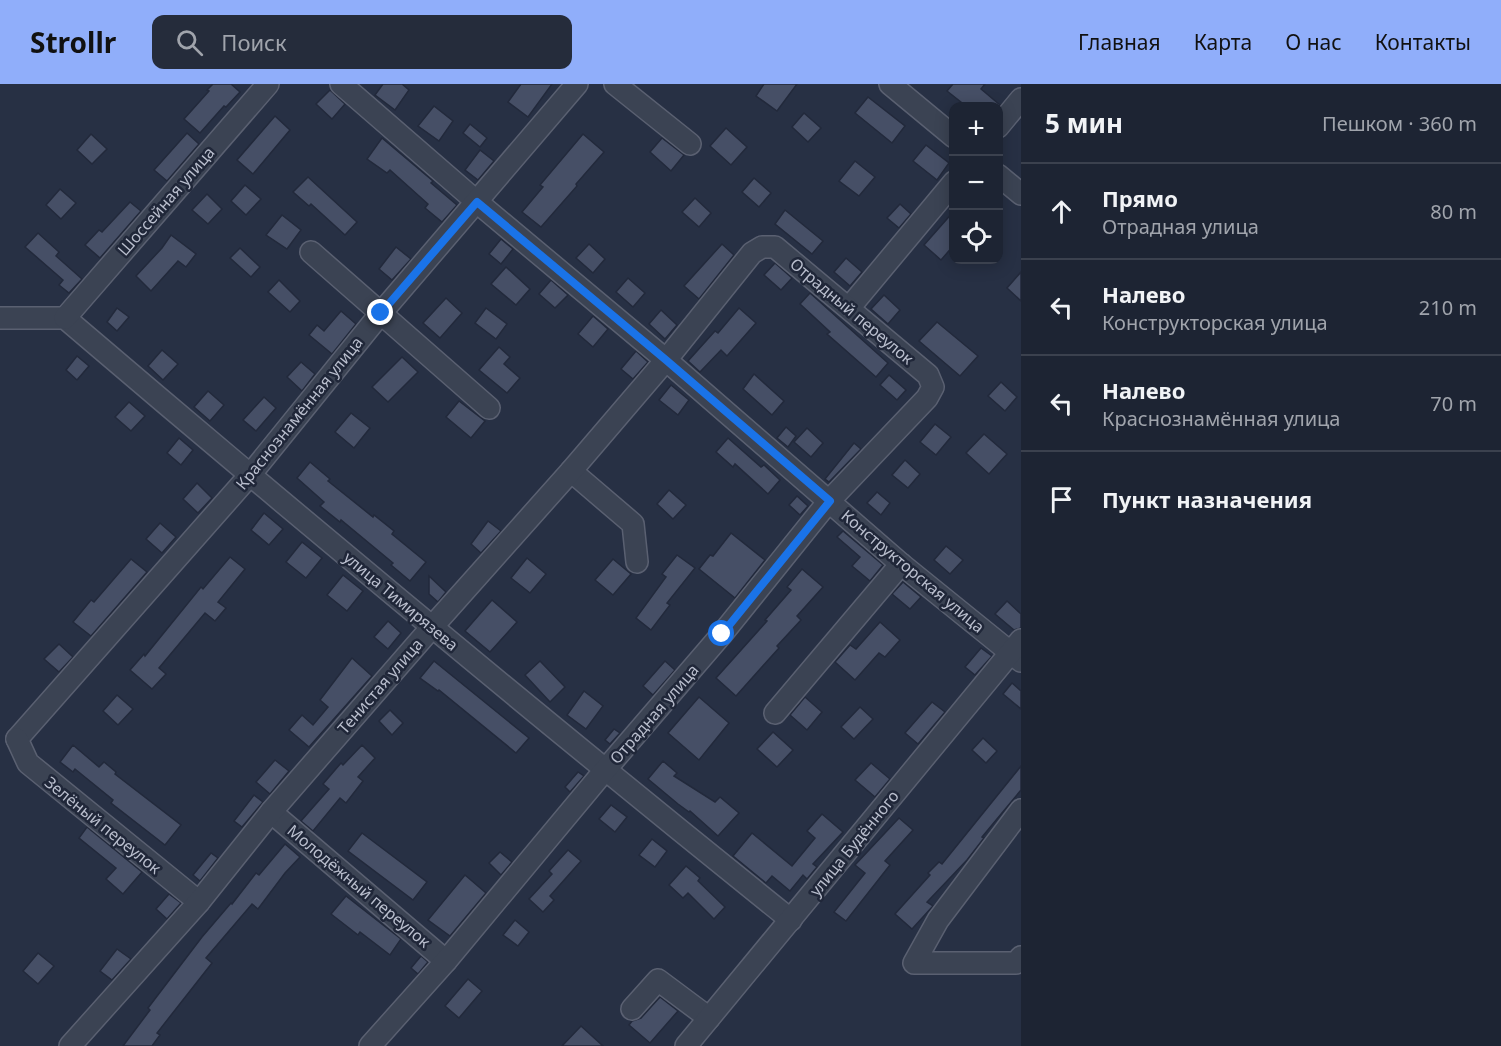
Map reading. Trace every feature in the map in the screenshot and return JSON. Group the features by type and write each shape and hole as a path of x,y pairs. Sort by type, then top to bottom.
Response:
{"street":[{"name":"Шоссейная улица","path":"65,318 268,84"},
{"name":"Конструкторская улица","path":"341,84 477,202 666,360 901,564 1018,651"},
{"name":"Краснознамённая улица","path":"9,740 249,475 381,313 577,84"},
{"path":"615,84 690,144"},
{"path":"890,84 949,133"},
{"path":"1003,122 1021,99"},
{"path":"1003,178 1021,194"},
{"path":"849,308 949,188"},
{"name":"Отрадный переулок","path":"762,246 775,247 849,308 928,375 933,387"},
{"name":"Тенистая улица","path":"70,1046 199,902 271,812 571,471 762,246"},
{"path":"311,252 489,408"},
{"path":"0,318 65,318"},
{"name":"улица Тимирязева","path":"65,318 432,627 791,920"},
{"name":"Отрадная улица","path":"370,1046 446,961 722,634 830,501 927,398 933,387"},
{"path":"571,471 633,524 638,562"},
{"path":"775,713 901,564"},
{"name":"улица Будённого","path":"686,1046 1018,651"},
{"name":"Зелёный переулок","path":"9,740 28,763 199,902"},
{"path":"1018,960 914,963 938,920 1021,810"},
{"name":"Молодёжный переулок","path":"271,812 446,961"},
{"path":"632,1009 658,980 709,1018"}],"building":[{"path":"213,84 231,84 240,92 200,133 184,119"},
{"path":"383,84 402,84 409,90 395,110 375,95"},
{"path":"521,84 552,84 528,117 508,102"},
{"path":"764,84 797,84 777,111 756,96"},
{"path":"953,84 985,84 981,89 996,102 961,102 947,91"},
{"path":"330,90 345,104 332,119 316,104"},
{"path":"868,97 905,126 892,143 855,113"},
{"path":"434,106 453,121 439,141 418,126"},
{"path":"804,113 821,128 808,142 792,127"},
{"path":"275,116 290,130 253,174 237,160"},
{"path":"470,124 487,138 480,147 463,133"},
{"path":"726,128 747,147 731,165 710,146"},
{"path":"187,133 199,144 167,181 154,170"},
{"path":"91,134 107,149 92,164 77,150"},
{"path":"583,134 604,152 541,227 522,212 543,187 540,185"},
{"path":"382,138 433,181 431,183 457,205 442,222 425,208 428,204 390,170 387,173 367,159"},
{"path":"662,138 684,155 671,171 650,152"},
{"path":"926,145 949,163 937,180 913,161"},
{"path":"480,150 494,161 478,180 465,170"},
{"path":"855,161 875,177 859,196 839,181"},
{"path":"308,177 357,222 345,235 311,204 309,206 293,192"},
{"path":"754,178 771,193 759,207 742,192"},
{"path":"245,185 261,199 246,215 231,201"},
{"path":"60,189 76,203 61,219 46,205"},
{"path":"207,194 222,209 208,224 192,210"},
{"path":"695,198 711,213 699,227 682,212"},
{"path":"130,202 141,211 100,258 85,245 99,230 102,232"},
{"path":"900,204 911,214 899,228 887,218"},
{"path":"785,210 823,241 812,254 775,224"},
{"path":"282,215 301,230 287,249 266,235"},
{"path":"949,217 949,251 941,260 924,245"},
{"path":"38,233 59,252 56,256 82,279 69,293 59,285 63,280 25,247"},
{"path":"171,235 196,254 186,267 178,261 151,291 136,276"},
{"path":"501,239 513,249 501,264 489,254"},
{"path":"589,244 605,259 593,273 576,258"},
{"path":"722,244 734,255 699,299 684,286"},
{"path":"396,247 411,259 392,280 379,269"},
{"path":"240,248 260,267 251,277 230,258"},
{"path":"846,258 862,272 850,286 834,272"},
{"path":"775,263 792,278 781,290 764,275"},
{"path":"506,267 530,289 516,305 491,284"},
{"path":"1021,272 1021,301 1007,288"},
{"path":"628,278 645,293 633,307 616,292"},
{"path":"279,280 300,301 290,312 268,292"},
{"path":"551,280 568,295 555,308 539,294"},
{"path":"810,293 888,363 876,377 827,334 830,332 800,304"},
{"path":"884,295 900,310 888,324 871,309"},
{"path":"446,298 462,313 440,338 423,323"},
{"path":"117,308 129,317 117,331 107,322"},
{"path":"486,308 507,324 496,339 475,323"},
{"path":"739,308 756,323 727,356 721,350 700,372 688,361 715,331 718,333"},
{"path":"661,310 677,325 665,339 649,324"},
{"path":"341,311 356,324 332,354 309,335 317,325 324,331"},
{"path":"593,316 608,329 593,347 578,334"},
{"path":"937,322 978,356 960,376 919,341"},
{"path":"499,347 510,357 504,364 520,378 507,393 479,370"},
{"path":"162,350 178,364 163,380 148,366"},
{"path":"636,351 648,362 633,379 621,369"},
{"path":"77,356 89,366 77,380 66,370"},
{"path":"402,357 418,372 388,402 372,387"},
{"path":"301,362 315,374 302,391 287,377"},
{"path":"754,374 784,401 772,415 743,389"},
{"path":"889,375 906,390 897,400 880,385"},
{"path":"1001,382 1017,397 1005,411 988,396"},
{"path":"671,385 689,400 678,415 659,400"},
{"path":"208,391 224,405 210,421 194,407"},
{"path":"264,397 276,408 256,431 243,420"},
{"path":"459,401 485,421 471,438 446,417"},
{"path":"129,402 145,416 131,431 115,417"},
{"path":"351,413 370,428 354,448 335,432"},
{"path":"935,424 951,437 936,455 920,442"},
{"path":"786,427 796,436 788,447 777,438"},
{"path":"807,428 823,443 811,457 794,442"},
{"path":"984,434 1007,454 989,474 966,453"},
{"path":"179,438 193,450 181,465 167,453"},
{"path":"728,438 761,467 764,465 780,480 768,494 735,464 733,467 716,452"},
{"path":"854,443 861,449 829,482 825,479"},
{"path":"905,460 920,474 908,488 892,475"},
{"path":"310,462 330,479 328,481 394,531 392,534 426,562 410,581 391,565 393,563 341,520 340,522 320,506 324,502 297,478"},
{"path":"197,483 212,498 198,513 183,499"},
{"path":"669,490 686,505 673,519 657,504"},
{"path":"877,492 890,503 881,515 867,503"},
{"path":"797,496 808,506 800,515 789,505"},
{"path":"264,513 283,529 269,545 251,530"},
{"path":"488,521 501,531 481,553 471,544"},
{"path":"160,523 176,537 162,553 146,539"},
{"path":"843,531 883,565 870,581 852,566 860,557 837,537"},
{"path":"731,533 765,560 735,598 699,569 710,555 713,556"},
{"path":"302,542 322,558 306,578 286,562"},
{"path":"946,546 963,560 950,574 934,560"},
{"path":"677,555 695,568 667,603 670,605 651,630 636,618 666,577 662,574"},
{"path":"230,557 245,569 218,602 226,608 215,621 205,613 159,668 166,674 152,689 130,670 144,654 145,656 201,587 203,589"},
{"path":"527,558 546,574 530,593 511,578"},
{"path":"131,559 147,572 91,636 73,622 91,600 94,602"},
{"path":"613,559 631,574 613,595 595,580"},
{"path":"802,569 823,587 797,616 801,620 777,646 779,648 736,696 716,678 767,621 765,620 791,590 787,587"},
{"path":"343,575 363,591 347,611 327,595"},
{"path":"429,576 446,592 438,602 429,594"},
{"path":"903,582 921,597 910,609 892,594"},
{"path":"492,600 517,622 490,652 465,631"},
{"path":"1007,601 1021,614 1021,628 1014,630 995,614"},
{"path":"388,621 401,633 388,649 374,637"},
{"path":"880,622 900,640 885,657 879,653 855,680 835,662 850,645 856,649"},
{"path":"59,644 73,657 59,672 44,659"},
{"path":"981,648 992,656 975,675 965,667"},
{"path":"352,658 372,676 309,747 289,730 302,715 313,725 328,707 320,700"},
{"path":"434,661 529,738 516,753 439,690 420,678"},
{"path":"540,661 565,687 550,702 525,675"},
{"path":"665,661 675,670 653,695 643,686"},
{"path":"1012,683 1021,691 1021,709 1003,694"},
{"path":"584,691 603,706 586,729 567,715"},
{"path":"117,695 133,709 118,725 103,711"},
{"path":"699,697 729,723 699,760 668,733"},
{"path":"805,697 822,712 807,730 790,715"},
{"path":"932,702 945,712 918,744 905,733"},
{"path":"860,707 873,719 854,739 841,727"},
{"path":"390,710 403,723 392,735 379,721"},
{"path":"614,729 620,733 610,744 605,740"},
{"path":"773,732 793,750 777,767 757,749"},
{"path":"983,738 997,751 986,763 972,750"},
{"path":"73,745 99,767 104,762 116,772 115,774 181,825 165,845 111,803 113,800 75,769 73,772 60,762"},
{"path":"362,745 375,758 358,777 363,781 346,803 340,798 313,831 301,821 329,789 323,784 341,763 343,765"},
{"path":"275,760 289,771 270,794 256,782"},
{"path":"663,761 677,773 674,776 715,802 720,797 739,813 718,836 648,779"},
{"path":"871,763 890,779 875,797 855,780"},
{"path":"1021,766 1021,790 982,837 984,838 967,860 927,902 933,906 912,929 895,914 930,875 928,873 939,862 942,864"},
{"path":"578,772 584,776 570,792 565,787"},
{"path":"254,795 263,802 242,827 234,821"},
{"path":"611,805 627,817 615,832 599,819"},
{"path":"822,814 843,832 813,864 817,867 807,879 803,875 790,891 772,876 766,883 733,856 752,833 792,866 815,838 807,831"},
{"path":"899,818 913,830 885,861 890,865 846,921 834,912 865,873 855,865"},
{"path":"87,827 142,872 123,894 106,879 116,868 79,838"},
{"path":"362,833 427,882 413,900 348,851"},
{"path":"652,839 667,851 655,867 639,855"},
{"path":"285,844 300,857 258,909 252,904 206,958 212,963 157,1033 160,1035 152,1046 123,1046 150,1010 148,1008 202,937 256,873 259,875"},
{"path":"568,850 581,861 550,896 554,900 543,912 529,899 552,874 549,871"},
{"path":"500,852 512,862 501,875 489,863"},
{"path":"211,853 218,858 200,881 193,875"},
{"path":"686,866 700,878 698,881 725,907 714,919 688,893 683,898 669,885"},
{"path":"465,875 486,893 450,936 428,920"},
{"path":"169,894 181,903 167,919 156,909"},
{"path":"346,896 401,939 390,955 360,932 358,935 331,914"},
{"path":"515,920 529,932 518,946 503,935"},
{"path":"117,949 131,959 112,980 100,971"},
{"path":"38,953 54,966 38,984 23,971"},
{"path":"421,956 428,962 418,974 411,968"},
{"path":"468,979 482,991 459,1018 445,1006"},
{"path":"660,997 678,1011 650,1043 629,1025 632,1021 641,1018"},
{"path":"581,1026 603,1046 562,1046"}],"route":[{"path":"381,313 477,202 830,501 722,634"}]}
